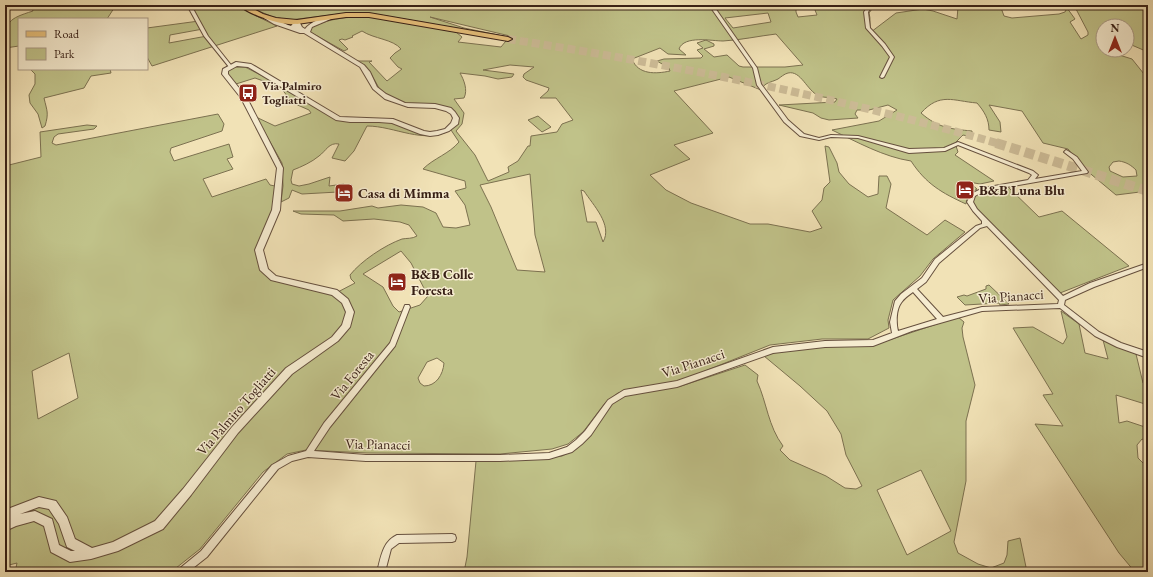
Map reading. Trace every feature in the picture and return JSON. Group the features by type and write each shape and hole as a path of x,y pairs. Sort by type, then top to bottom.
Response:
{"highway":[{"path":"297,22 331,17 374,15 508,39"}],"main road":[{"path":"242,5 266,17 281,21 297,22"}],"street":[{"path":"189,5 206,36 230,66 242,63 249,65 338,119 352,121 390,120 412,130 427,134 445,131 454,125 456,115 450,110 440,107 408,105 388,98 377,89 369,73 362,66 307,33 300,28 297,22"},
{"path":"711,5 754,68 759,84 786,121 802,136 819,139 831,136 858,137 909,151 944,149 958,143 1031,172 1034,175 1030,181"},
{"path":"871,5 866,12 868,28 884,45 892,57 882,77"},
{"path":"266,17 276,23 307,33"},
{"path":"307,33 308,28 311,25 331,17"},
{"name":"Via Palmiro Togliatti","path":"5,526 14,521 35,516 48,523 55,548 70,557 91,554 114,547 159,525 187,492 235,430 289,371 335,339 346,327 350,312 345,301 334,292 274,278 264,270 259,250 276,210 280,168 244,98 225,74 225,70 230,66"},
{"path":"1066,152 1074,158 1085,172 983,190 975,193 970,199 972,206 1062,302 1092,285 1148,265"},
{"path":"895,335 894,322 897,303 903,296 924,280 937,261 978,227 985,225 985,220"},
{"path":"913,288 942,320"},
{"name":"Via Pianacci","path":"182,572 204,554 275,467 292,458 308,454 366,458 500,458 549,456 559,454 569,450 584,438 610,402 624,393 677,384 773,350 825,344 873,343 942,320 982,309 1062,302 1097,334 1120,345 1148,355"},
{"name":"Via Foresta","path":"308,454 327,425 393,344 407,307"},
{"path":"5,515 39,502 52,505 63,521 71,543 91,554"},
{"path":"381,572 388,546 397,539 452,538"}],"green space":[{"path":"31,5 116,5 108,18 18,18 18,46 5,48 6,32 10,22 18,16 33,11"},
{"path":"190,5 238,5 246,11 277,26 152,66 148,59 148,28 199,21","holes":["203,29 207,36 169,43 170,35"]},
{"path":"254,5 796,5 798,17 817,15 813,5 875,5 869,13 871,32 896,13 923,9 957,19 958,7 956,5 1000,5 1004,16 1012,18 1059,14 1065,12 1067,8 1075,19 1070,22 1081,39 1088,35 1088,32 1076,9 1086,5 1148,5 1148,52 1135,46 1135,18 1095,18 1095,58 1132,59 1148,79 1148,191 1116,195 1086,170 1068,149 1043,143 1022,111 989,105 1000,122 1001,132 989,130 986,115 977,103 947,99 941,100 934,102 921,113 939,125 972,131 972,137 963,135 955,143 958,152 955,155 994,181 980,184 969,182 977,189 969,195 966,204 935,187 923,176 911,161 881,153 832,130 879,121 897,110 888,105 869,110 857,110 855,114 858,118 829,120 821,118 813,113 779,105 835,102 837,99 819,96 793,73 787,73 766,84 761,90 729,77 674,91 713,133 674,145 690,159 650,175 666,190 691,203 750,224 768,224 810,232 822,228 812,211 822,200 824,188 830,182 825,146 829,147 837,163 839,172 849,184 868,197 878,194 879,176 887,176 891,184 886,208 927,235 945,220 965,232 933,259 920,276 893,300 888,320 889,328 868,339 822,339 770,345 675,383 618,393 605,403 583,432 568,444 552,449 500,454 367,453 306,450 287,454 263,472 200,549 171,572 15,572 17,563 5,566 5,166 41,157 40,132 87,125 97,126 94,129 58,134 54,137 52,143 56,145 218,114 224,124 222,131 171,148 170,152 174,161 229,144 233,157 227,159 233,169 203,179 212,197 266,179 270,185 275,186 274,210 258,250 273,279 334,294 355,283 351,279 350,275 360,264 374,254 388,245 402,239 417,236 409,225 400,222 374,219 343,221 334,215 301,214 293,211 340,211 372,206 378,208 401,205 423,207 436,213 443,227 456,228 470,225 465,205 455,191 466,188 465,181 423,169 451,150 459,142 451,130 457,122 458,116 450,108 406,103 388,96 379,88 370,72 356,61 372,61 369,62 387,81 402,69 398,67 390,58 401,49 393,43 362,31 352,36 353,37 345,40 339,40 348,49 344,51 310,32 310,28 327,21 363,17 401,21 456,32 462,37 458,42 501,47 510,36 430,17 464,28 508,37 369,13 347,13 290,20 273,17 254,9 258,7","holes":["768,13 771,22 733,28 725,18","776,34 803,65 785,67 743,67 739,66 727,55 714,57 704,49 714,46 714,44 706,40 736,40","692,40 706,40 697,43 703,48 697,50 703,56 701,58 664,59 657,61 669,68 670,71 659,73 643,71 638,68 632,59 660,48 668,54 686,55 679,49 682,45","510,65 534,67 524,74 523,77 526,80 549,88 548,91 540,98 556,98 573,120 562,124 557,132 531,136 530,146 528,146 518,161 508,167 509,172 488,181 475,155 456,131 462,124 464,113 454,99 464,98 466,92 466,88 460,73 498,79 512,77 514,74 483,70","1119,161 1130,165 1136,170 1137,176 1123,177 1110,171 1109,167 1113,162","530,174 535,235 545,272 517,270 491,207 480,185","581,190 584,191 592,202 604,222 606,229 603,242 596,222 587,222","401,251 411,263 428,296 420,305 399,312 393,306 383,287 363,274","69,353 78,398 38,419 32,371","437,358 444,363 442,372 438,379 432,384 424,386 420,383 418,378 427,362"]},
{"path":"235,67 245,67 281,85 337,120 385,121 395,123 417,132 441,133 451,130 441,134 430,136 409,134 367,126 354,151 345,161 332,158 339,144 333,144 313,160 293,170 291,180 292,184 299,186 330,177 329,186 344,184 338,192 302,194 292,190 289,198 281,202 283,186 282,163 256,117 275,126 311,113 309,110 293,103 280,87 255,78 236,84 228,74 228,70"},
{"path":"31,70 110,70 111,73 91,76 84,88 44,98 47,115 45,126 42,128 38,114 30,103 29,95 35,84 35,74"},
{"path":"538,116 551,127 542,132 528,120"},
{"path":"1008,187 1039,217 1062,211 1129,266 1060,293 976,209 973,203 977,194 989,190"},
{"path":"989,285 1009,304 1000,305 999,303 965,305 957,297 964,295 967,296 986,289 986,286"},
{"path":"1061,311 1079,324 1085,353 1108,359 1103,340 1136,354 1143,383 1148,384 1148,416 1145,404 1116,395 1119,423 1127,421 1148,428 1148,441 1142,439 1137,445 1138,458 1148,468 1148,572 1135,572 1119,553 1035,424 1063,426 1043,395 1053,394 1013,328 1033,327 1063,344 1067,337"},
{"path":"958,317 964,322 962,328 963,337 975,385 966,421 966,481 954,542 958,553 978,564 991,568 1004,563 1007,555 1008,541 1020,538 1027,572 464,572 467,557 476,461 538,459 562,456 576,449 583,443 612,404 623,396 681,386 745,365 758,375 757,381 771,422 783,446 780,450 790,460 826,476 845,488 856,489 862,486 846,455 841,434 827,411 764,356 776,352 826,346 874,345","holes":["921,470 951,531 907,555 877,490"]}],"tunnel":[{"path":"508,39 694,71 817,97 878,111 1000,144"},
{"path":"996,143 1148,191"}],"place":[{"name":"Via Palmiro Togliatti","path":"248,93"},
{"name":"B&B Luna Blu","path":"965,190"},
{"name":"Casa di Mimma","path":"344,193"},
{"name":"B&B Colle Foresta","path":"397,282"}]}
